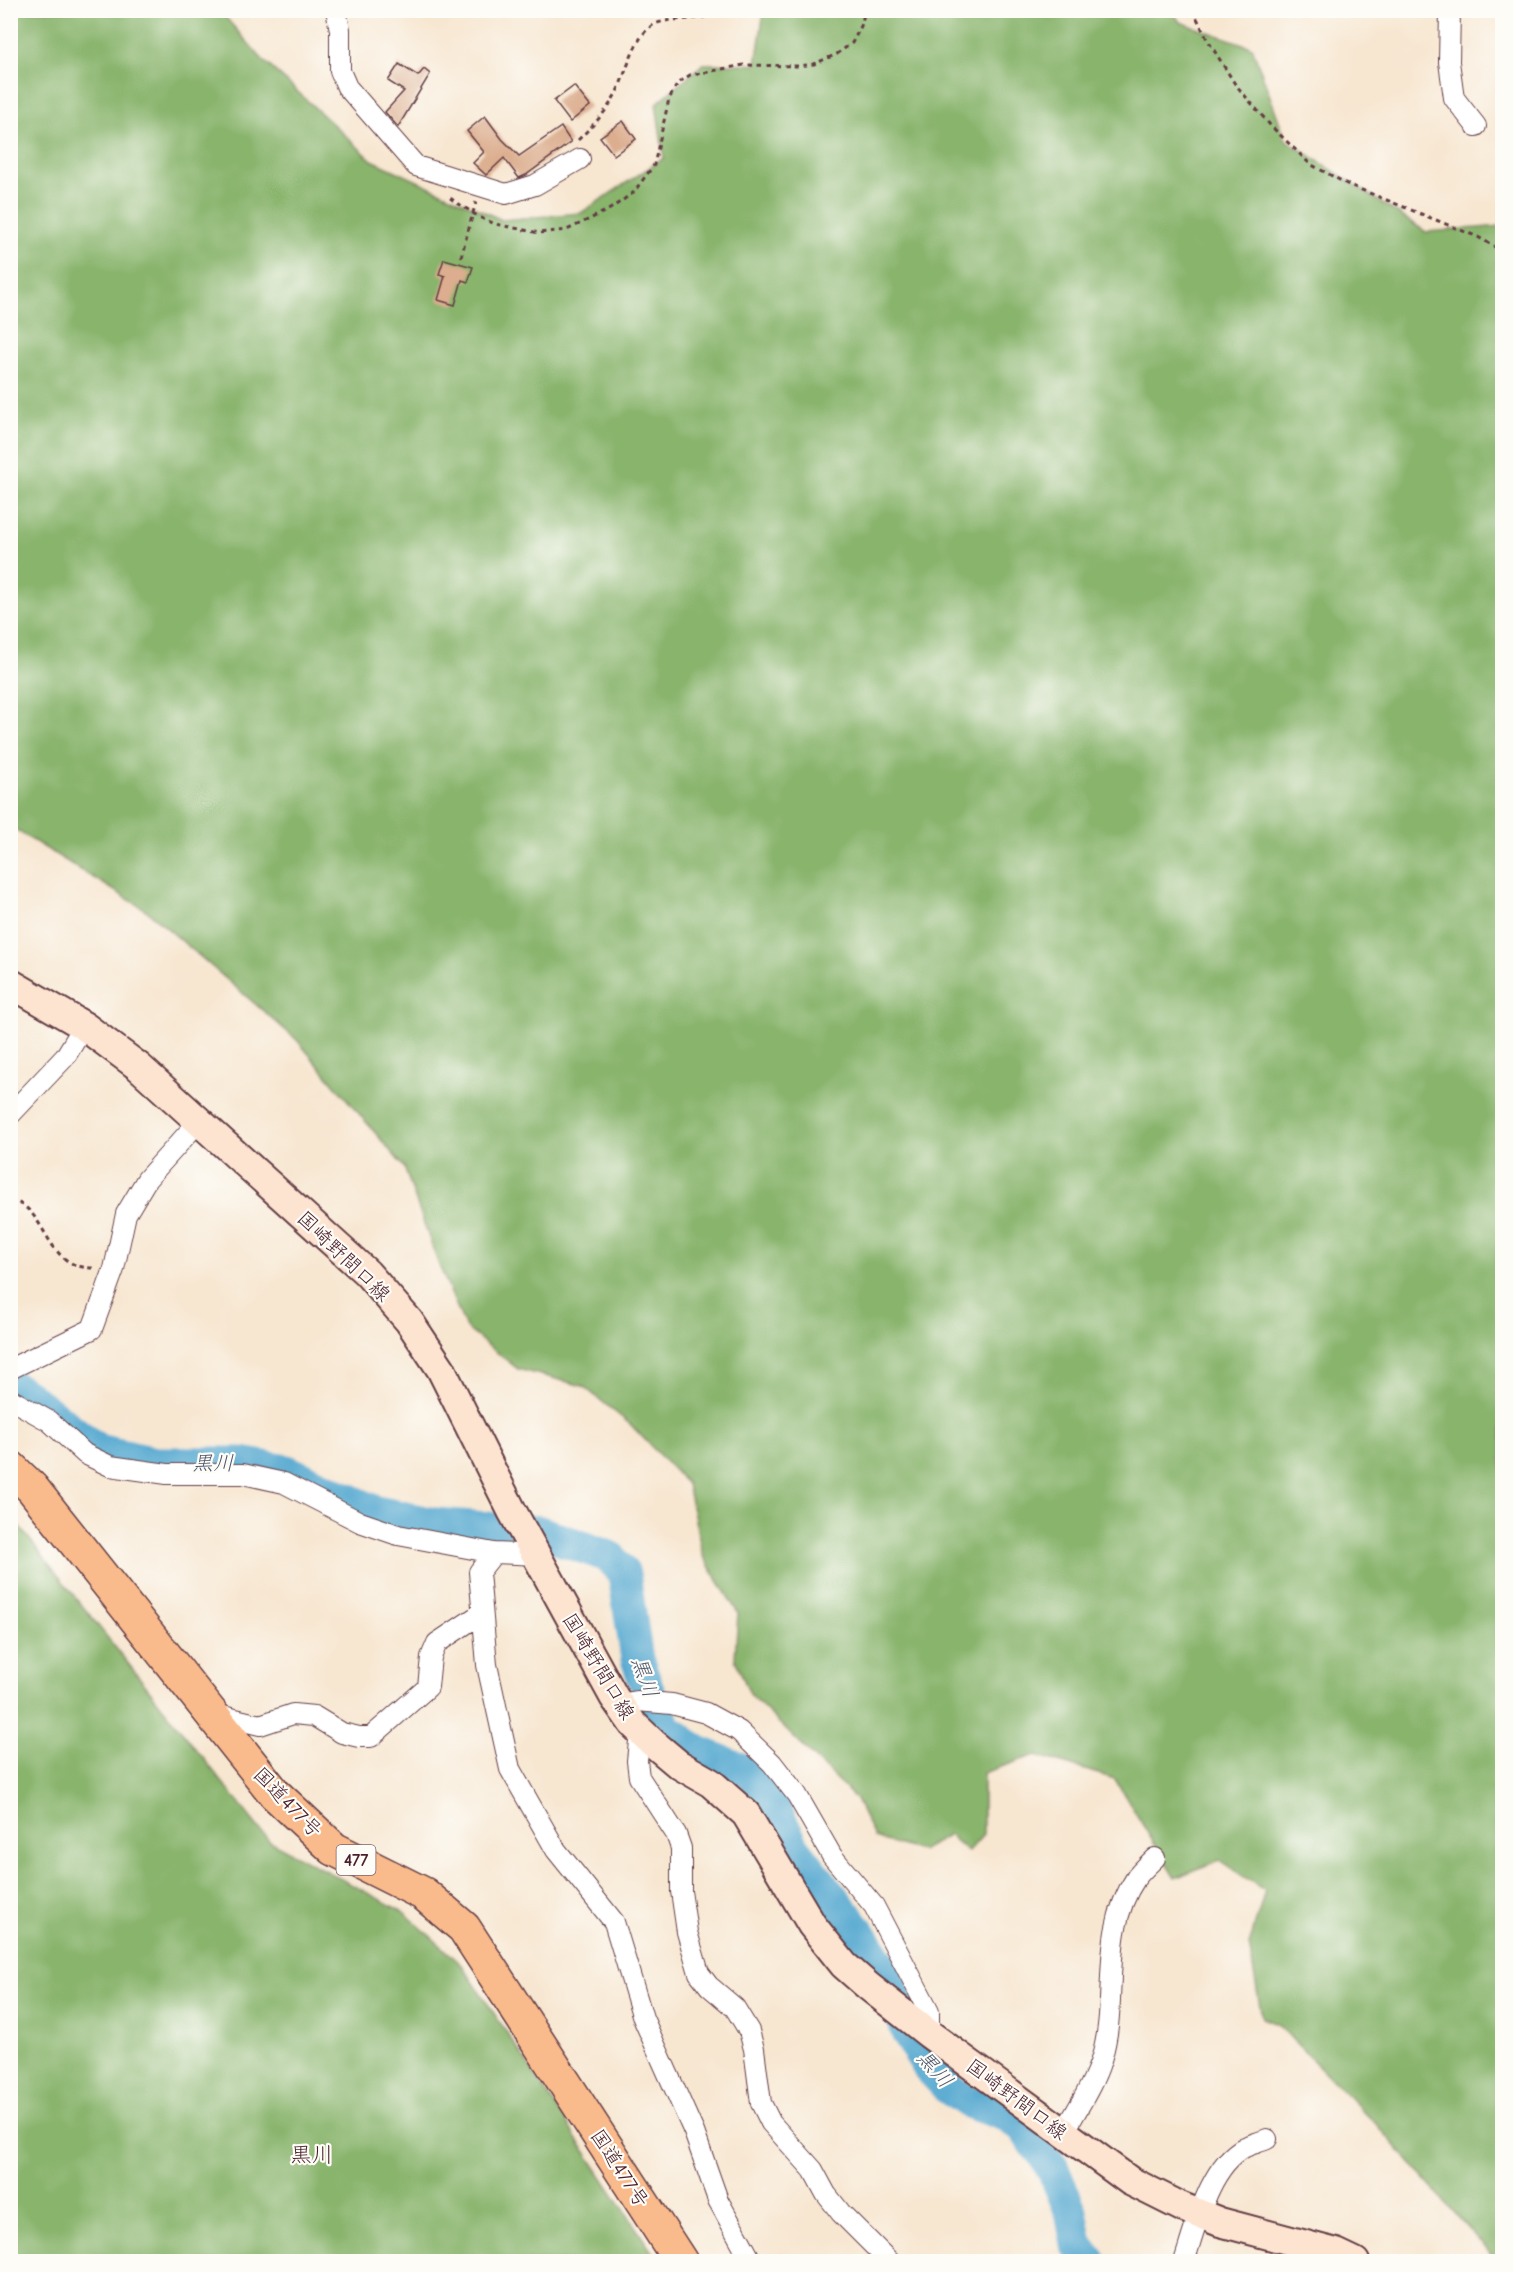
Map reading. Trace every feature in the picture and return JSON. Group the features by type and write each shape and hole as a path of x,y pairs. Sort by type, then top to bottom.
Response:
{"highway":[{"name":"国道477号","path":"10,1467 32,1488 275,1794 334,1849 424,1894 464,1928 681,2262"}],"main road":[{"name":"国崎野間口線","path":"10,983 84,1026 139,1067 367,1273 409,1321 441,1369 512,1511 628,1703 640,1731 678,1764 711,1784 746,1814 812,1925 844,1965 929,2034 1130,2181 1220,2222 1336,2253 1355,2262"}],"street":[{"path":"336,10 340,30 340,71 347,87 416,166 506,194 535,185 580,159"},
{"path":"1450,10 1449,62 1454,98 1476,126"},
{"path":"10,1115 65,1057 84,1026"},
{"path":"10,1369 92,1329 114,1269 126,1214 147,1179 199,1121"},
{"path":"10,1399 49,1421 85,1454 110,1466 167,1473 243,1474 284,1482 360,1522 398,1535 494,1553 533,1548"},
{"path":"494,1553 479,1572 482,1613 487,1665 510,1770 556,1850 614,1922 643,2018 694,2132 718,2200 752,2262"},
{"path":"210,1713 260,1725 293,1714 314,1716 342,1733 371,1737 428,1687 431,1657 437,1643 482,1613"},
{"path":"628,1703 672,1704 706,1713 739,1731 772,1763 797,1794 832,1856 874,1905 929,2011 929,2034"},
{"path":"640,1731 637,1761 639,1777 676,1834 681,1848 682,1901 687,1932 699,1973 709,1986 735,2008 749,2031 754,2049 761,2103 771,2123 813,2170 826,2194 841,2213 890,2262"},
{"path":"1064,2133 1101,2060 1106,2035 1110,1956 1120,1914 1137,1876 1155,1858"},
{"path":"1184,2262 1213,2181 1229,2160 1244,2148 1267,2139"}],"path":[{"path":"563,170 578,140 603,116 616,95 626,65 646,32 655,24 710,16 723,10"},
{"path":"447,196 495,224 539,233 567,230 610,209 633,193 654,165 669,99 678,83 690,75 744,65 814,64 837,54 852,43 861,26 865,10"},
{"path":"1193,10 1207,39 1235,84 1270,125 1310,164 1347,184 1478,237 1503,251"},
{"path":"461,257 481,186"},
{"path":"10,1200 22,1203 54,1248 72,1265 114,1269"}],"green space":[{"path":"10,11 220,11 263,60 372,160 502,220 581,213 664,158 656,104 703,64 756,64 764,11 1172,11 1180,22 1252,47 1286,140 1426,232 1502,226 1502,2261 1497,2261 1379,2127 1277,2024 1262,2018 1249,1945 1265,1891 1219,1860 1175,1878 1115,1779 1036,1755 983,1773 983,1835 968,1852 949,1835 921,1851 875,1838 855,1798 750,1694 735,1659 738,1613 703,1556 687,1484 631,1425 583,1386 518,1369 466,1328 438,1263 404,1167 297,1040 146,910 11,827"},
{"path":"11,1516 269,1841 404,1912 462,1965 658,2261 11,2261"}],"building":[{"path":"399,64 418,76 424,69 430,74 398,127 385,112 404,91 388,81"},
{"path":"574,86 590,106 570,122 554,101"},
{"path":"485,116 502,139 519,156 561,127 571,142 519,178 504,158 486,175 473,163 484,152 467,131"},
{"path":"623,121 636,139 614,155 600,137"},
{"path":"444,259 473,267 468,282 462,280 455,305 438,300 445,276 439,274"}],"waterway":[{"name":"黒川","path":"10,1385 98,1450 156,1463 241,1463 287,1471 376,1512 434,1524 540,1532 610,1557 624,1574 637,1659 650,1696 667,1729 696,1751 751,1773 770,1799 794,1848 861,1934 888,1975 908,2034 929,2068 948,2088 968,2102 1008,2116 1023,2127 1052,2167 1071,2212 1077,2244 1091,2262"}],"district":[{"name":"黒川","path":"312,2154"}]}
